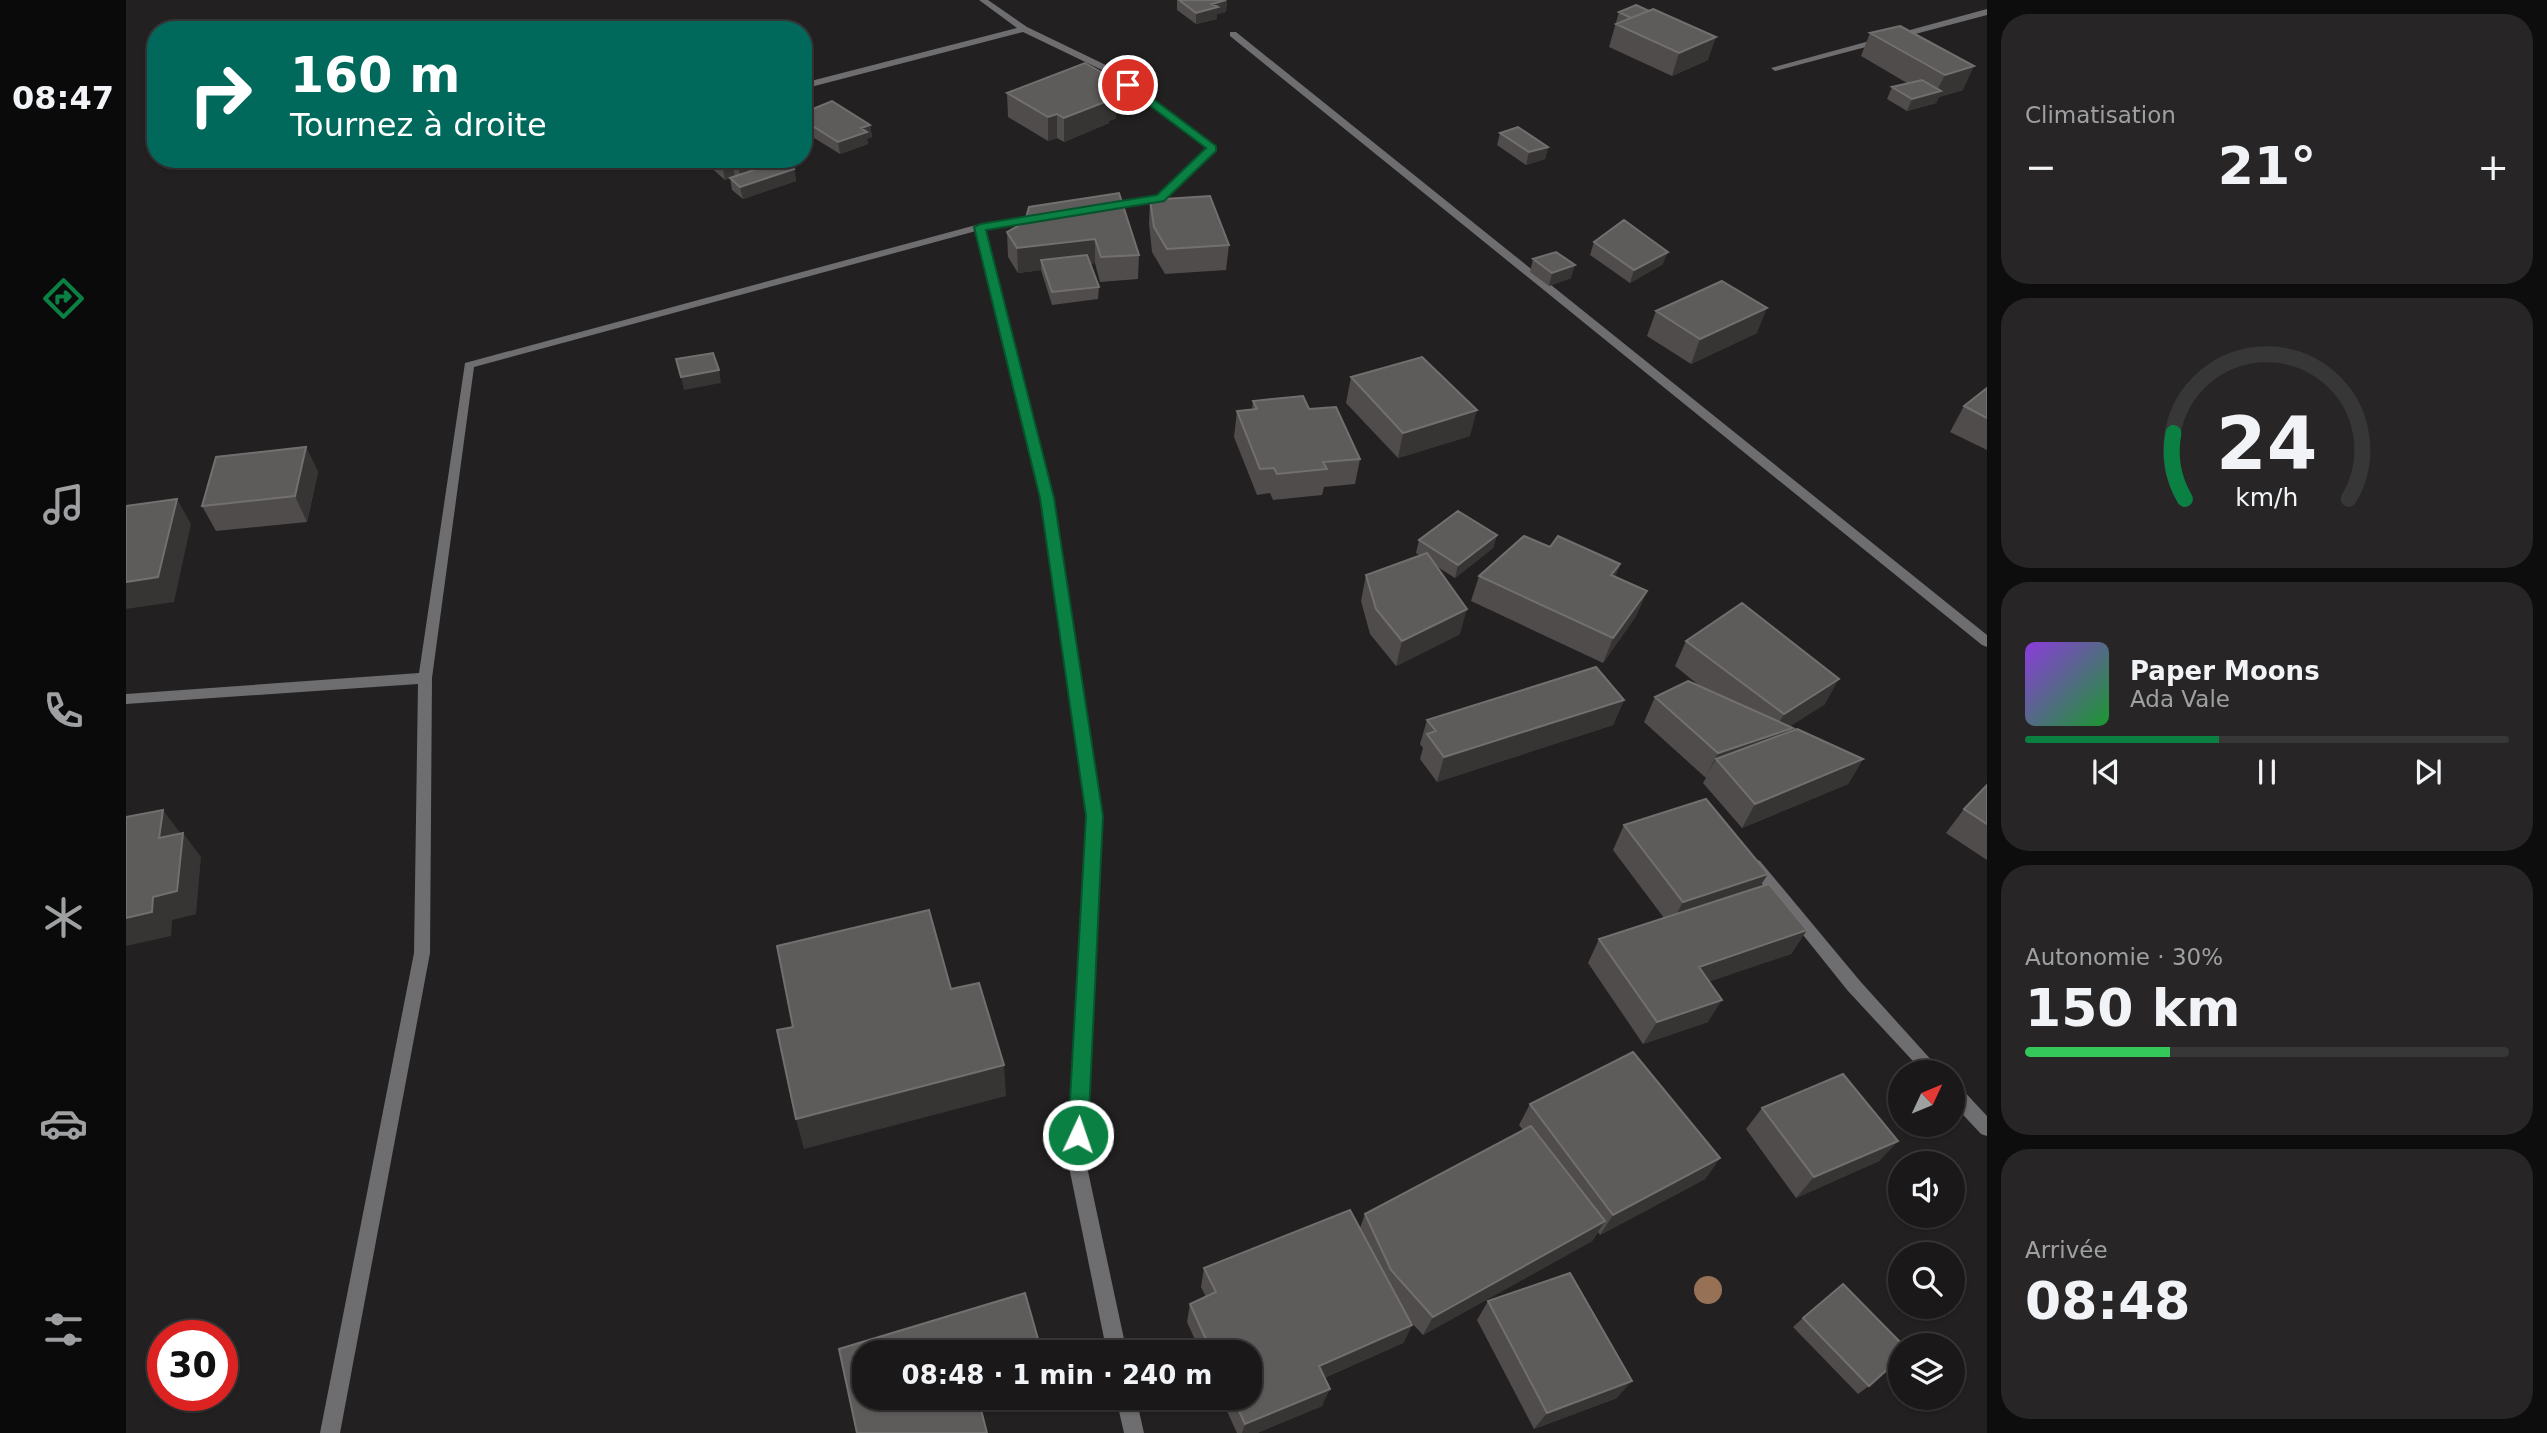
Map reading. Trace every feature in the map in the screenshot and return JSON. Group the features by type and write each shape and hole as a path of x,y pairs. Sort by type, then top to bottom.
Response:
{"street":[{"path":"983,0 1024,29 1107,69 1212,148 1160,198 1096,209"},
{"path":"1775,68 1987,12"},
{"path":"812,84 1024,29"},
{"path":"1233,34 1987,642"},
{"path":"330,1433 422,953 425,678 469,365 980,227 1057,215"},
{"path":"980,227 1047,498 1095,816 1077,1162 1114,1340"},
{"path":"126,699 425,678"},
{"path":"1745,854 1854,986 1923,1060"},
{"path":"1965,1105 1987,1128"},
{"path":"1129,1410 1134,1433"}],"building":[{"path":"1179,0 1226,0 1212,4 1218,7 1196,13"},
{"path":"1636,5 1649,11 1631,18 1619,12"},
{"path":"1653,9 1716,37 1679,53 1616,24"},
{"path":"1900,26 1974,66 1945,75 1870,33"},
{"path":"1085,63 1117,81 1111,84 1120,88 1112,91 1117,94 1107,98 1110,100 1064,118 1057,114 1048,117 1007,93"},
{"path":"1922,80 1941,91 1912,99 1892,87"},
{"path":"832,101 870,125 861,128 867,132 838,142 812,126 812,109"},
{"path":"1518,127 1548,147 1529,152 1500,133"},
{"path":"760,168 794,169 740,187 730,178"},
{"path":"1119,193 1139,255 1101,257 1095,239 1017,248 1007,232 1025,222 1029,207"},
{"path":"1210,196 1229,245 1167,249 1154,227 1150,200"},
{"path":"1624,220 1668,252 1634,270 1594,242"},
{"path":"1556,252 1575,265 1552,273 1533,259"},
{"path":"1087,255 1099,287 1052,292 1041,260"},
{"path":"1722,281 1767,308 1700,339 1656,311"},
{"path":"713,353 719,370 681,377 676,359"},
{"path":"1422,357 1477,410 1403,433 1351,377"},
{"path":"1987,388 1987,418 1964,406"},
{"path":"1303,396 1309,409 1336,407 1360,459 1323,462 1327,469 1277,474 1274,468 1260,469 1237,411 1257,409 1253,401"},
{"path":"306,447 295,496 202,506 216,457"},
{"path":"177,499 158,577 126,582 126,506"},
{"path":"1458,511 1497,535 1458,565 1419,540"},
{"path":"1524,536 1550,547 1558,536 1620,564 1611,575 1647,591 1613,638 1479,576"},
{"path":"1427,553 1467,609 1402,641 1376,609 1366,575"},
{"path":"1742,603 1839,679 1784,714 1686,641"},
{"path":"1596,667 1624,700 1444,757 1427,734 1436,731 1427,720"},
{"path":"1688,681 1793,728 1718,753 1655,697"},
{"path":"1797,729 1863,759 1755,804 1716,759"},
{"path":"1987,785 1987,824 1964,809"},
{"path":"1706,799 1768,874 1683,902 1624,825"},
{"path":"163,810 159,838 183,833 177,891 153,897 152,912 126,918 126,817"},
{"path":"1769,884 1807,930 1699,967 1722,1000 1657,1022 1599,939"},
{"path":"929,910 951,989 979,983 1004,1065 796,1119 777,1030 793,1027 777,946"},
{"path":"1633,1052 1720,1158 1613,1215 1530,1104"},
{"path":"1843,1074 1888,1129 1888,1138 1896,1138 1898,1141 1814,1177 1762,1108"},
{"path":"1531,1126 1605,1221 1433,1317 1391,1270 1365,1214"},
{"path":"1350,1210 1412,1325 1319,1366 1330,1389 1245,1424 1239,1410 1262,1410 1262,1340 1206,1340 1190,1304 1216,1292 1204,1268"},
{"path":"1570,1273 1632,1381 1547,1413 1488,1301"},
{"path":"1843,1284 1891,1333 1888,1333 1888,1369 1869,1386 1803,1318"},
{"path":"1025,1293 1038,1340 869,1340"},
{"path":"852,1345 852,1410 839,1349"},
{"path":"852,1410 981,1410 987,1433 857,1433"}],"route":[{"path":"1078,1135 1095,816 1047,498 980,227 1160,198 1212,148 1128,85"}]}
